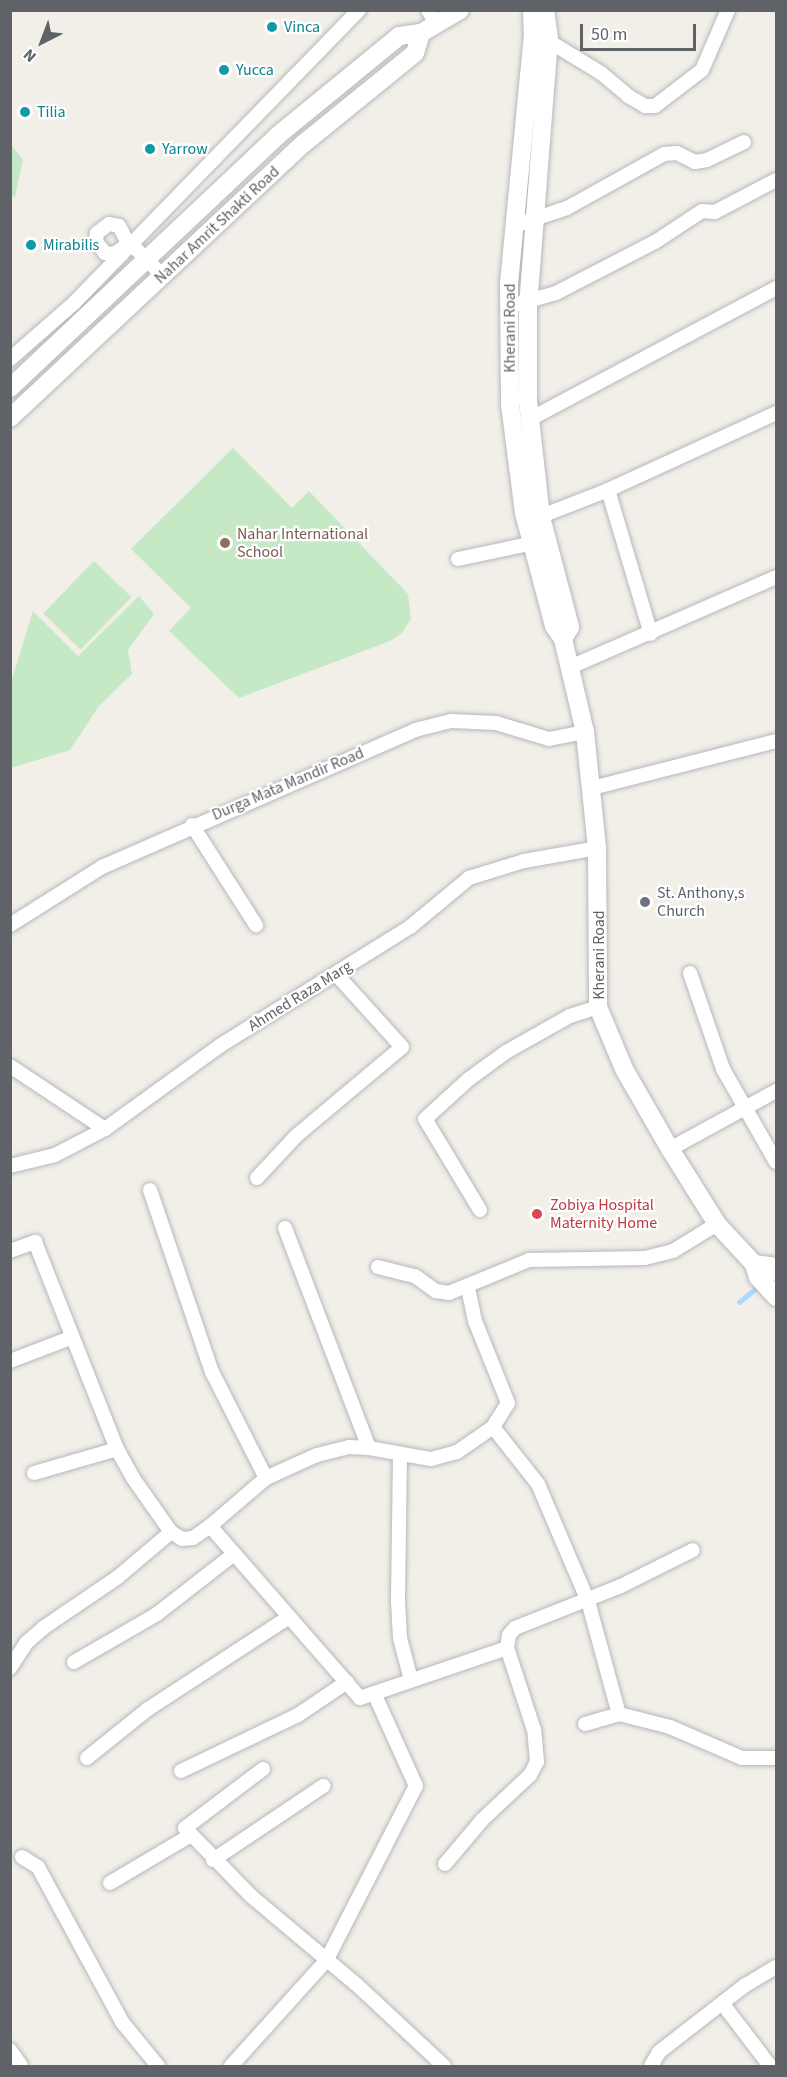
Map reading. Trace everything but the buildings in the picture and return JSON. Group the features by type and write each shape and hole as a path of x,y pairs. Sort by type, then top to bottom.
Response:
{"main road":[{"name":"Kherani Road","path":"532,10 541,37 535,217 528,303 534,519"},
{"name":"Kherani Road","path":"545,10 513,226 510,404 540,542 570,627 563,639 568,668 585,732 597,848 601,932 598,1007 624,1069 670,1149 717,1224 767,1277"},
{"name":"Nahar Amrit Shakti Road","path":"12,385 285,129 399,36 440,17"},
{"name":"Nahar Amrit Shakti Road","path":"10,418 303,144 415,53 440,17"}],"street":[{"path":"10,359 36,339 359,10"},
{"path":"541,37 628,96 645,106 656,105 702,70 728,10"},
{"path":"513,226 567,208 664,154 677,153 695,162 707,160 744,142"},
{"path":"510,306 528,303 556,293 655,242 702,211 715,212 777,180"},
{"path":"125,247 142,263 163,276"},
{"path":"530,419 777,288"},
{"path":"534,519 608,490 777,413"},
{"path":"608,490 651,634"},
{"path":"458,559 540,542"},
{"path":"568,668 651,634 777,577"},
{"name":"Durga Mata Mandir Road","path":"10,925 102,867 192,825 434,725 452,721 496,723 549,739 585,732"},
{"path":"592,789 777,741"},
{"path":"192,825 256,926"},
{"name":"Ahmed Raza Marg","path":"10,1166 60,1153 105,1129 221,1045 410,927 469,878 524,861 597,848"},
{"path":"690,973 723,1069 777,1162"},
{"path":"257,1178 296,1136 402,1047 336,974"},
{"path":"480,1210 425,1119 469,1079 506,1052 570,1016 598,1007"},
{"path":"10,1066 105,1129"},
{"path":"670,1149 777,1091"},
{"path":"150,1190 212,1372 266,1478"},
{"path":"378,1267 415,1276 436,1291 449,1293 529,1260 645,1258 673,1251 717,1224"},
{"path":"285,1228 369,1448"},
{"path":"10,1251 35,1242 117,1449 133,1478 171,1532 182,1539 193,1538 210,1526 266,1478 317,1455 349,1447 369,1448 431,1459 457,1452 493,1427 508,1403 475,1321 468,1287"},
{"path":"10,1361 73,1337"},
{"path":"493,1427 538,1484 588,1601 619,1714"},
{"path":"34,1473 117,1449"},
{"path":"400,1455 398,1610 400,1638 411,1680"},
{"path":"210,1526 360,1698 507,1648"},
{"path":"10,1668 26,1643 43,1628 118,1577 171,1532"},
{"path":"445,1864 482,1820 530,1776 537,1762 534,1730 507,1648 509,1635 515,1628 588,1601 693,1550"},
{"path":"74,1662 157,1614 234,1554"},
{"path":"87,1758 148,1709 289,1617"},
{"path":"181,1772 289,1720 347,1682"},
{"path":"231,2067 326,1961 416,1786 374,1693"},
{"path":"585,1724 619,1714 670,1727 742,1758 777,1758"},
{"path":"263,1769 198,1814 185,1828 213,1860 444,2067"},
{"path":"213,1860 323,1786"},
{"path":"110,1883 191,1834"},
{"path":"22,1857 38,1867 123,2022 158,2067"},
{"path":"651,2067 659,2052 722,2003 777,1967"},
{"path":"722,2003 770,2067"},
{"path":"10,2050 21,2067"}],"green space":[{"path":"11,145 23,160 15,197 11,196"},
{"path":"233,448 292,508 309,491 408,594 411,619 402,633 390,641 239,698 169,631 191,608 131,549"},
{"path":"94,561 131,597 81,650 43,614"},
{"path":"139,596 154,614 128,650 132,674 99,706 70,750 11,768 11,682 33,611 78,656"}],"waterway":[{"path":"739,1302 760,1285"}],"place":[{"name":"Vinca","path":"272,27"},
{"name":"Yucca","path":"224,70"},
{"name":"Tilia","path":"25,112"},
{"name":"Yarrow","path":"150,149"},
{"name":"Mirabilis","path":"31,245"},
{"name":"Nahar International School","path":"225,543"},
{"name":"St. Anthony,s Church","path":"645,902"},
{"name":"Zobiya Hospital Maternity Home","path":"537,1214"}]}
